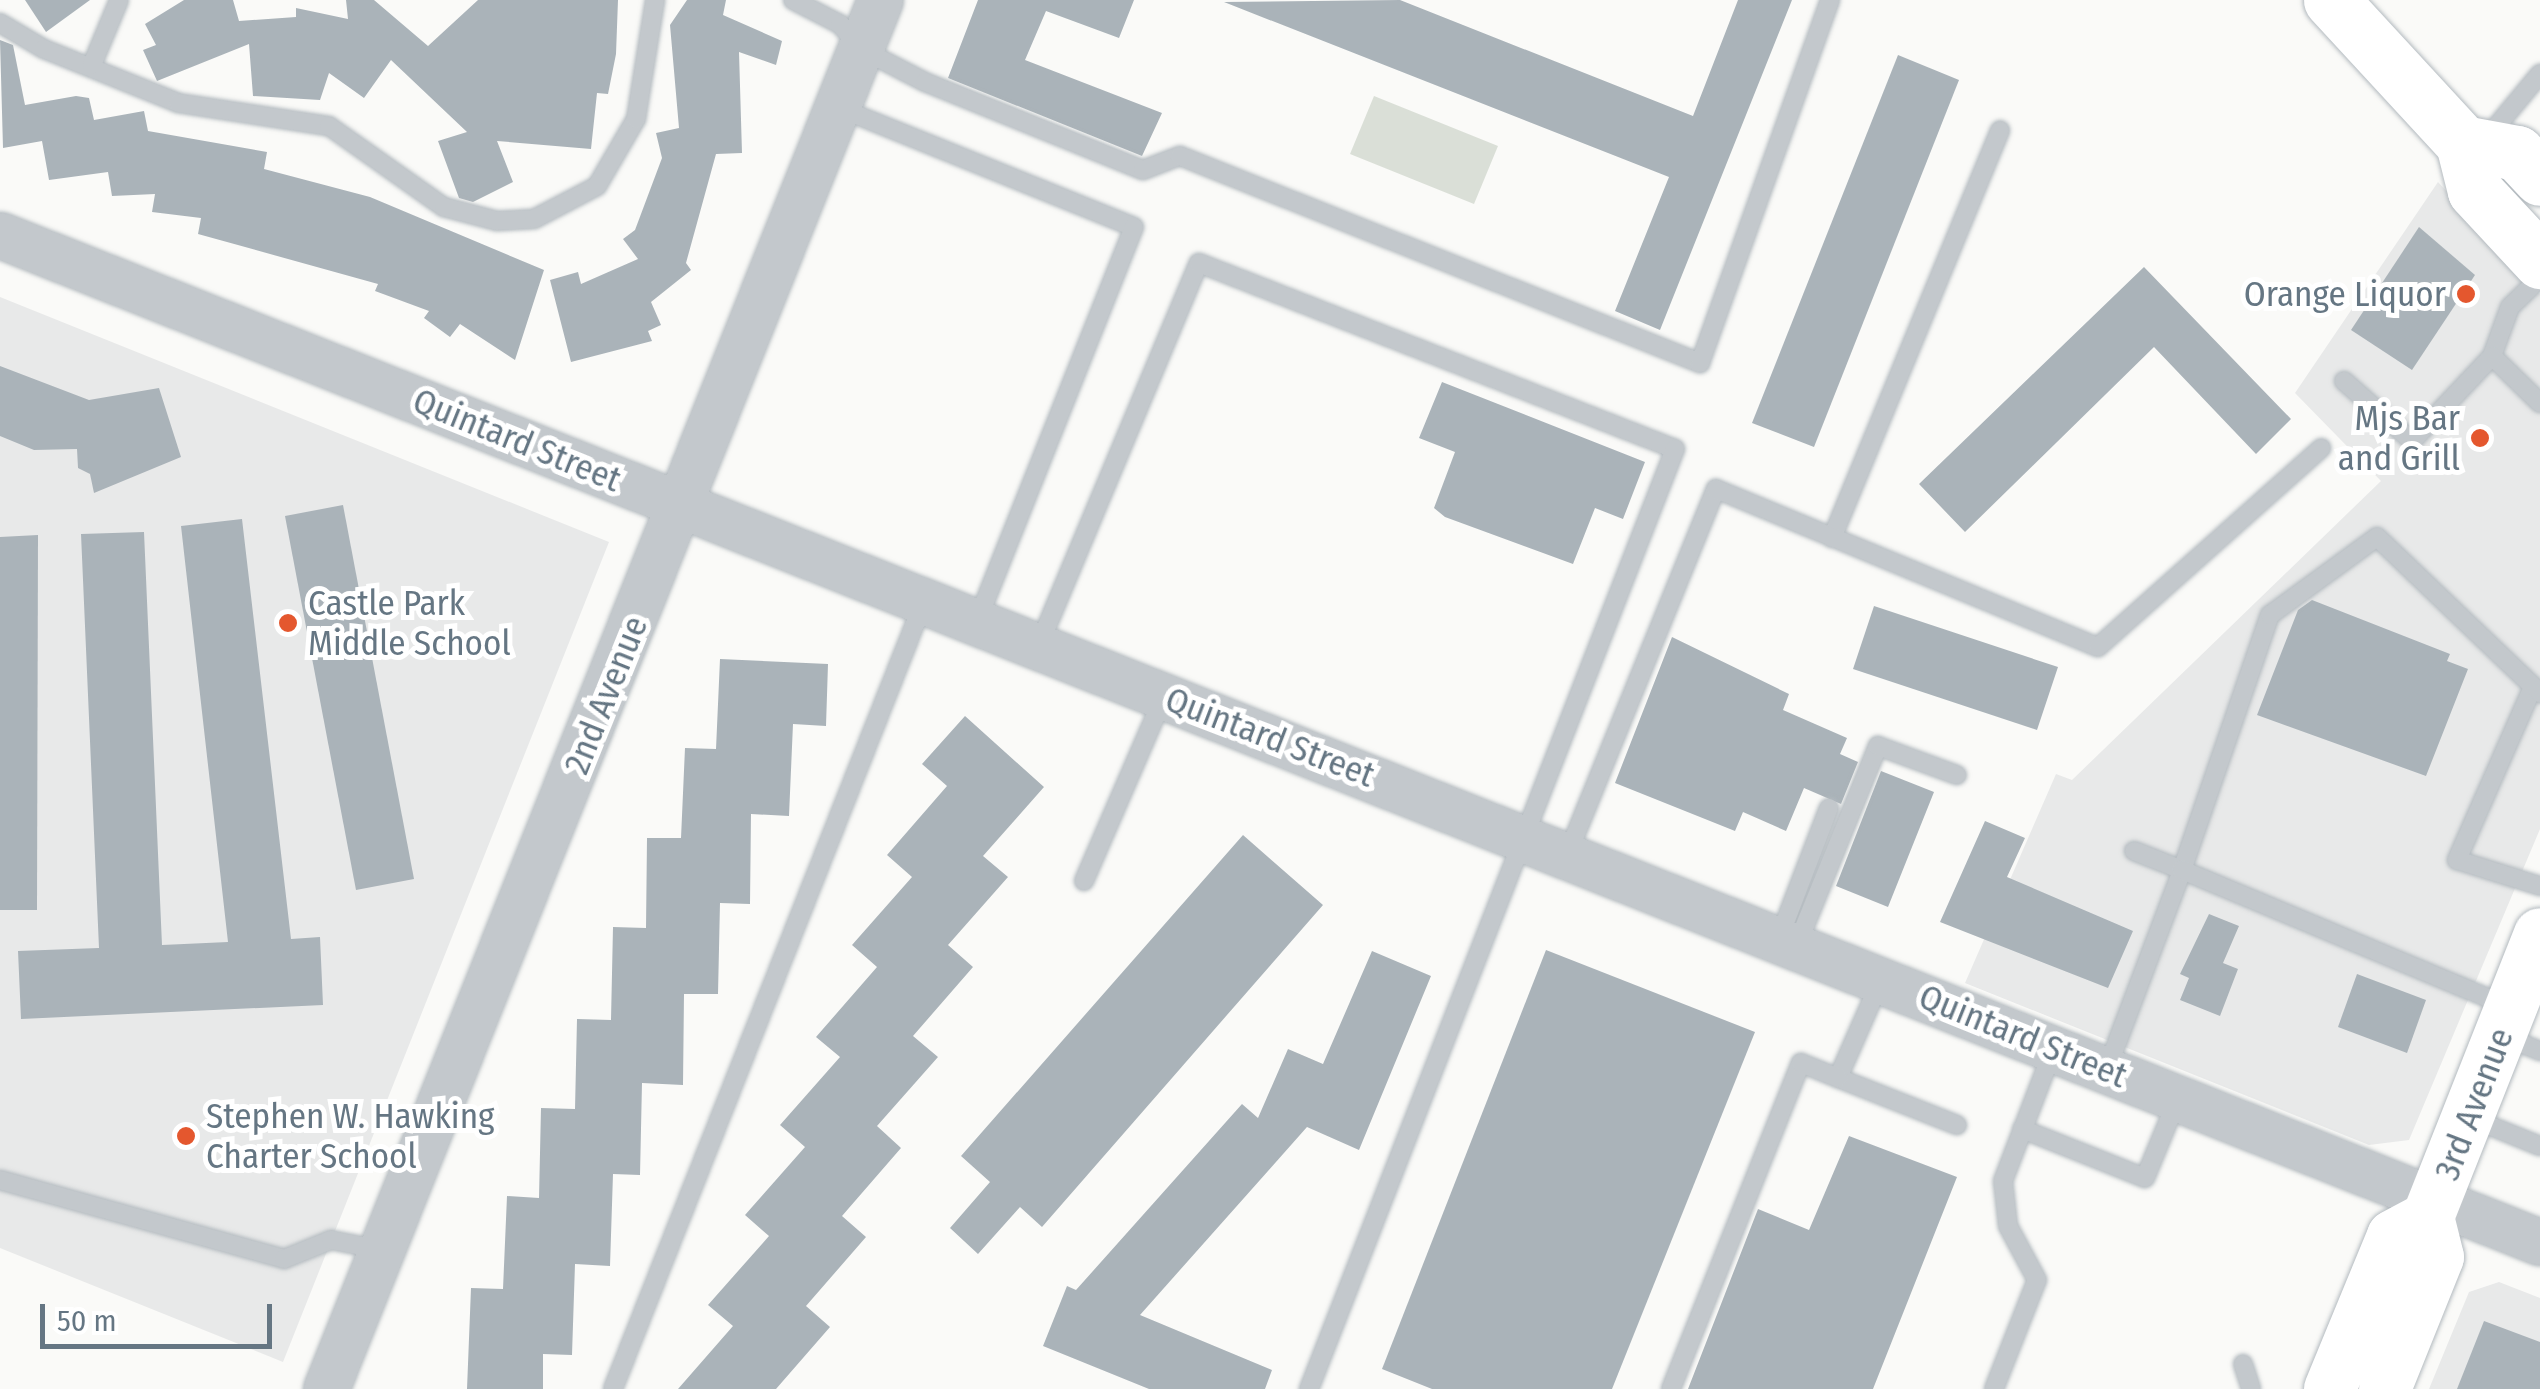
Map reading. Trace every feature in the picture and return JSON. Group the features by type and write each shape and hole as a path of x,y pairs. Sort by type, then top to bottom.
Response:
{"main road":[{"path":"2331,0 2472,144 2517,153 2540,178"},
{"path":"2472,144 2475,191 2540,260"},
{"name":"3rd Avenue","path":"2385,1389 2438,1257 2432,1208 2469,1117 2518,1031 2540,934"},
{"name":"3rd Avenue","path":"2330,1389 2393,1236 2432,1208"}],"street":[{"name":"2nd Avenue","path":"326,1389 682,506 880,0"},
{"name":"Quintard Street","path":"0,235 2054,1048 2432,1208 2540,1242"}],"lane":[{"path":"92,64 119,0"},
{"path":"0,23 44,50 92,64 178,103 328,126 444,207 498,222 534,219 596,186 636,119 655,0"},
{"path":"793,0 840,24 861,50 1143,170 1180,156 1700,363 1830,0"},
{"path":"2472,144 2540,74"},
{"path":"837,108 1134,227 977,621"},
{"path":"1832,538 2000,130"},
{"path":"1038,647 1199,262 1675,449 1309,1389"},
{"path":"2344,381 2412,441 2492,356 2510,307 2540,278"},
{"path":"2492,356 2540,403"},
{"path":"1568,854 1716,489 2098,647 2321,448"},
{"path":"2106,1069 2182,870 2270,615 2376,537 2536,691 2457,860 2540,886"},
{"path":"613,1389 924,601"},
{"path":"1084,880 1164,696"},
{"path":"1788,942 1878,746 1958,775"},
{"path":"1788,942 1828,808"},
{"path":"2134,852 2182,870 2518,1031"},
{"path":"1838,1078 1881,979"},
{"path":"1994,1389 2037,1280 2008,1226 2003,1180 2054,1048"},
{"path":"1671,1389 1801,1062 1957,1125"},
{"path":"2022,1129 2145,1178 2178,1098"},
{"path":"2469,1117 2540,1146"},
{"path":"0,1180 284,1258 331,1240 382,1250"},
{"path":"2244,1364 2251,1389"}],"shaded area":[{"path":"1374,96 1498,146 1474,204 1350,154"},
{"path":"2438,182 2540,294 2540,829 2409,1140 2369,1145 1965,983 2056,774 2072,780 2381,481 2295,393"},
{"name":"Castle Park Middle School","path":"0,297 609,542 283,1362 0,1248"},
{"path":"2499,1282 2540,1298 2540,1389 2429,1389 2469,1292"}],"building":[{"path":"25,0 90,0 46,32"},
{"path":"184,0 233,0 239,21 296,17 296,8 348,19 346,0 374,0 428,46 478,0 618,0 616,54 608,94 597,93 591,149 497,141 513,182 473,202 459,198 438,141 467,132 391,60 364,98 329,73 320,100 253,96 249,44 157,81 143,50 156,45 145,24"},
{"path":"687,0 726,0 723,15 782,41 776,65 739,52 742,153 716,154 686,263 691,270 651,302 661,325 648,331 652,341 571,362 550,280 578,272 581,284 638,259 623,239 635,230 662,158 656,133 679,128 670,25"},
{"path":"978,0 1134,0 1119,38 1046,11 1025,60 1162,113 1142,156 948,78"},
{"path":"1400,0 1693,116 1738,0 1792,0 1660,330 1615,311 1669,177 1224,2"},
{"path":"0,40 13,45 25,105 76,96 89,98 94,120 144,111 148,131 267,152 264,169 370,197 544,270 515,360 460,324 450,337 424,318 429,311 375,291 378,284 198,234 201,218 152,212 155,194 112,196 108,172 49,180 42,141 3,148"},
{"path":"1898,55 1959,80 1814,447 1752,423"},
{"path":"2419,227 2475,275 2412,370 2351,330"},
{"path":"2144,267 2291,419 2256,454 2154,347 1965,532 1919,484"},
{"path":"0,366 89,400 159,388 181,457 94,493 90,474 78,468 77,449 34,450 0,436"},
{"path":"1442,382 1645,462 1623,519 1595,508 1573,564 1445,517 1434,508 1455,452 1419,438"},
{"path":"343,505 414,879 356,890 285,516"},
{"path":"242,519 291,939 320,937 323,1005 21,1019 18,951 99,948 81,534 144,532 162,945 228,942 181,526"},
{"path":"38,535 37,910 0,910 0,537"},
{"path":"2312,600 2450,654 2447,661 2468,669 2426,776 2257,715 2298,610"},
{"path":"1874,606 2058,667 2037,730 1853,669"},
{"path":"1672,637 1789,694 1783,710 1847,738 1840,754 1858,762 1841,804 1804,788 1786,831 1743,812 1735,831 1615,783"},
{"path":"720,659 828,664 826,726 793,724 789,816 751,814 750,904 720,903 718,994 684,994 683,1085 642,1083 640,1175 613,1174 610,1266 575,1264 572,1355 543,1354 543,1389 467,1389 471,1288 503,1289 507,1196 539,1198 541,1108 575,1109 577,1019 611,1020 613,927 646,928 647,838 681,838 685,748 716,749"},
{"path":"965,716 1044,787 983,856 1008,877 948,945 973,967 913,1036 938,1057 877,1126 901,1148 842,1216 866,1237 806,1306 830,1327 776,1389 678,1389 733,1326 708,1305 769,1236 745,1215 805,1147 780,1125 840,1057 816,1037 877,967 852,945 912,877 887,855 947,786 922,764"},
{"path":"1881,771 1934,792 1888,907 1836,886"},
{"path":"1985,821 2025,838 2007,877 2133,931 2108,988 1940,922"},
{"path":"1243,835 1323,905 1042,1227 1020,1207 978,1254 950,1228 990,1182 961,1156"},
{"path":"2209,914 2239,926 2223,963 2238,969 2220,1016 2180,1000 2189,978 2180,974"},
{"path":"1546,950 1755,1032 1612,1389 1432,1389 1382,1369"},
{"path":"1372,951 1431,976 1359,1150 1307,1127 1140,1315 1272,1370 1265,1389 1149,1389 1043,1346 1067,1286 1076,1290 1242,1104 1258,1118 1288,1049 1323,1064"},
{"path":"2357,974 2426,1000 2407,1053 2338,1027"},
{"path":"1849,1136 1957,1177 1873,1389 1688,1389 1758,1209 1809,1230"},
{"path":"2484,1321 2540,1342 2540,1389 2457,1389"}],"place":[{"name":"Orange Liquor","path":"2466,294"},
{"name":"Mjs Bar and Grill","path":"2480,438"},
{"name":"Castle Park Middle School","path":"288,623"},
{"name":"Stephen W. Hawking Charter School","path":"186,1136"}]}
